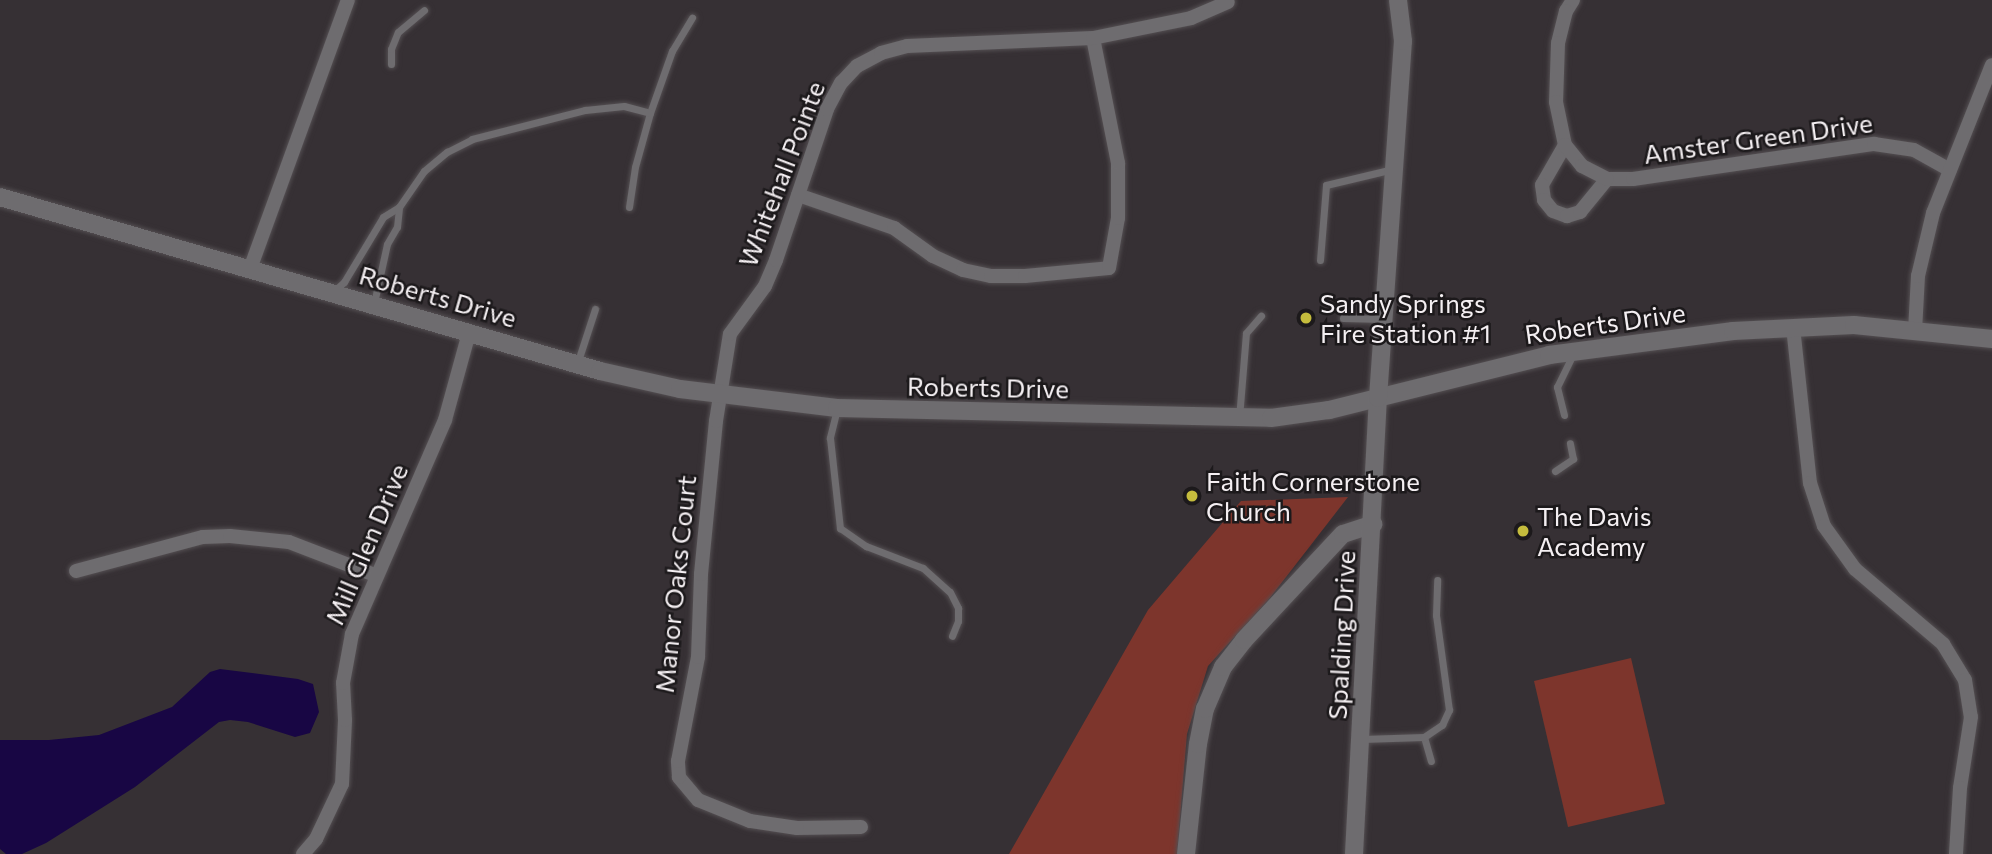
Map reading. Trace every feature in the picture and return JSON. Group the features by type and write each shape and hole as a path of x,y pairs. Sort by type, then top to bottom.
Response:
{"street":[{"path":"250,269 348,0"},
{"name":"Spalding Drive","path":"1354,854 1378,398 1403,41 1398,0"},
{"path":"1565,145 1542,186 1544,200 1553,211 1567,216 1580,212 1608,179 1582,166 1565,145 1556,103 1558,43 1566,12 1573,0"},
{"name":"Whitehall Pointe","path":"718,401 730,334 765,286 827,109 841,83 856,66 881,53 927,43 1093,38 1191,18 1228,2"},
{"path":"799,195 894,228 933,256 963,270 991,276 1025,276 1109,268 1118,219 1118,163 1093,38"},
{"path":"1915,331 1923,247 1992,65"},
{"name":"Amster Green Drive","path":"1608,179 1633,179 1874,144 1914,150 1950,170"},
{"name":"Roberts Drive","path":"0,197 577,364 718,401 837,408 1239,418 1302,415 1378,398 1479,370 1574,352 1733,331 1854,325 1992,339"},
{"path":"1793,327 1810,483 1824,526 1855,569 1943,644 1965,680 1971,717 1960,788 1956,854"},
{"name":"Mill Glen Drive","path":"303,854 316,839 342,784 345,720 343,683 352,634 445,421 469,333"},
{"name":"Manor Oaks Court","path":"718,401 701,574 698,657 680,741 679,777 698,800 750,821 797,828 861,827"},
{"path":"1186,854 1198,744 1205,709 1223,667 1244,640 1343,534 1373,524"},
{"path":"76,571 203,537 230,536 289,542 377,576"}],"lane":[{"path":"391,64 391,49 398,32 424,10"},
{"path":"629,208 635,167 650,113 672,51 692,18"},
{"path":"332,293 344,282 383,216 399,207 424,171 447,152 472,139 585,110 624,106 650,113"},
{"path":"1320,260 1326,185 1394,169"},
{"path":"374,305 374,291 387,244 397,227 399,207"},
{"path":"577,364 595,309"},
{"path":"1239,418 1247,333 1261,316"},
{"path":"1343,318 1384,319"},
{"path":"1564,415 1557,387 1574,352"},
{"path":"837,408 830,438 839,528 866,547 923,568 950,592 958,608 958,621 952,636"},
{"path":"1555,471 1573,459 1570,443"},
{"path":"1362,739 1424,737 1442,725 1449,710 1436,615 1437,580"},
{"path":"1424,737 1431,761"}],"shaded area":[{"path":"1348,497 1269,599 1208,666 1187,734 1177,854 1009,854 1148,610 1241,501"},
{"path":"1631,658 1665,804 1568,827 1534,681"},
{"path":"220,669 298,679 313,684 319,712 310,733 295,737 248,722 219,722 135,787 46,843 22,854 6,854 0,849 0,740 49,740 99,735 172,707 210,672"}],"place":[{"name":"Sandy Springs Fire Station #1","path":"1306,318"},
{"name":"Faith Cornerstone Church","path":"1192,496"},
{"name":"The Davis Academy","path":"1523,531"}]}
